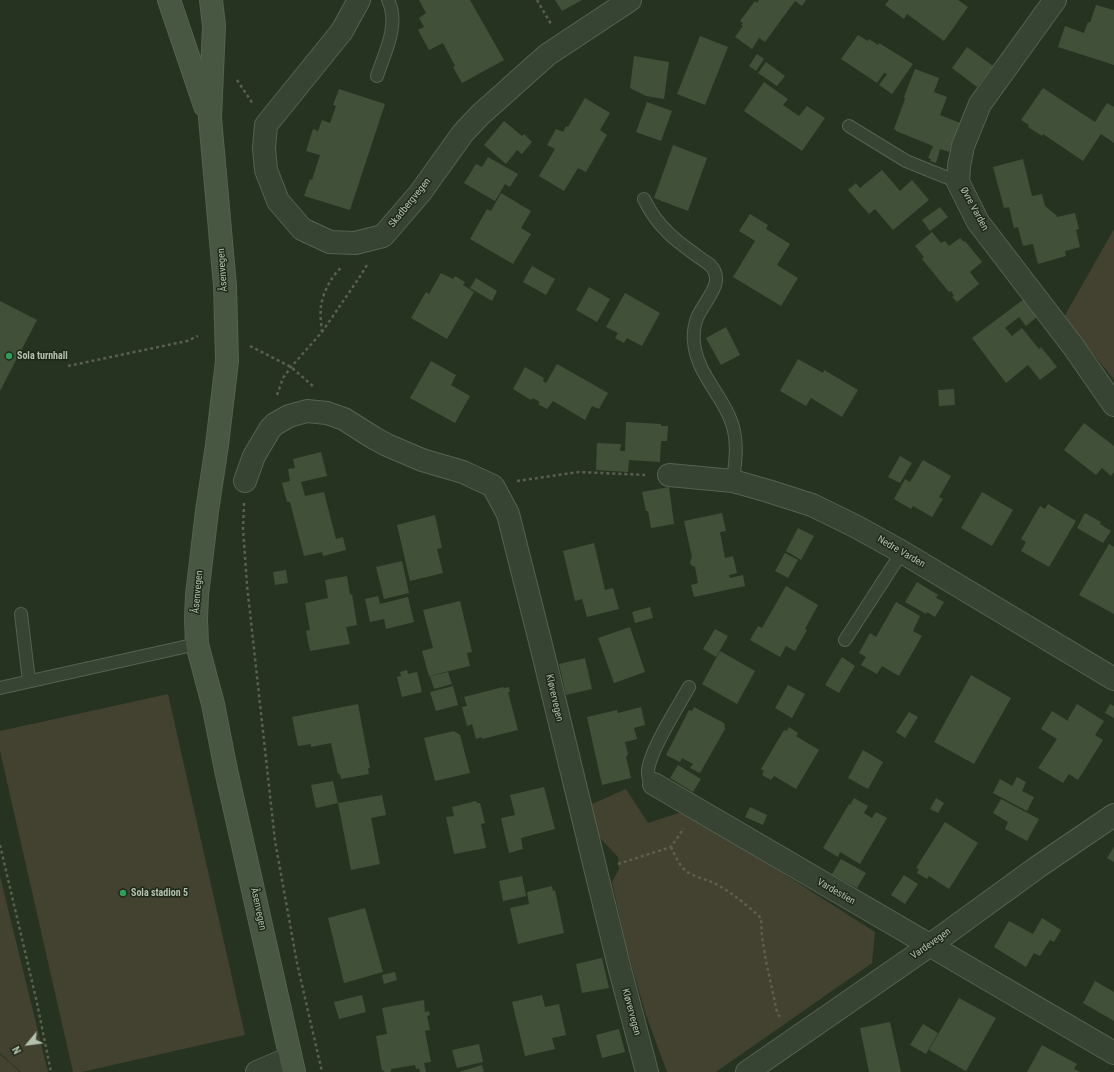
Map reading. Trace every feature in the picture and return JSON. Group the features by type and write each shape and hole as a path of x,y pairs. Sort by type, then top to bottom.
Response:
{"street":[{"name":"Åsenvegen","path":"169,0 210,118"},
{"name":"Åsenvegen","path":"211,0 214,26 210,118 225,286 227,361 197,595 197,644 213,704 226,770 256,896 292,1065 257,1072"},
{"path":"266,125 342,31 359,0"},
{"name":"Skadbergvegen","path":"266,125 264,148 266,170 278,201 302,229 330,242 355,243 383,236 420,193 463,133 480,115 547,55 630,0"},
{"name":"Øvre Varden","path":"1055,0 980,104 963,146 959,166 958,182 978,222 1073,346 1114,405"},
{"path":"245,481 254,456 264,437 276,424 289,416 308,411 327,413 344,419 387,445 422,460 463,472 493,486"},
{"name":"Nedre Varden","path":"669,475 733,481 812,505 855,526 902,552 1114,679"},
{"name":"Kløvervegen","path":"493,486 508,514 619,966 647,1072"},
{"name":"Vardestien","path":"654,784 1114,1053"},
{"name":"Vardevegen","path":"747,1072 929,946 1038,866 1114,815"}],"lane":[{"path":"377,76 393,26 391,6 388,0"},
{"path":"850,126 906,161 958,182"},
{"path":"644,199 650,213 658,224 674,239 710,265 717,275 715,285 696,320 694,342 699,363 730,417 736,448 733,481"},
{"path":"844,640 902,552"},
{"path":"21,614 29,680"},
{"path":"0,688 29,680 197,644"},
{"name":"Vardestien","path":"654,784 649,779 648,773 650,762 662,735 689,687"}],"path":[{"path":"537,0 552,26"},
{"path":"232,74 249,97 266,125"},
{"path":"276,424 277,395 283,378 322,332 359,278 383,236"},
{"path":"322,332 321,307 324,295 335,274 352,257 355,243"},
{"path":"68,366 186,341 198,336"},
{"path":"245,344 291,367 315,388"},
{"path":"493,486 579,472 623,475 669,475"},
{"path":"245,481 243,528 246,571 252,639 275,841 297,963 322,1072"},
{"path":"596,870 630,861 671,847 698,810"},
{"path":"0,845 37,1003 51,1072"},
{"path":"671,847 676,858 687,871 724,889 749,906 761,918 766,962 777,1012 792,1041"}],"shaded area":[{"path":"1114,229 1114,380 1064,317"},
{"name":"Sola stadion 5","path":"168,694 245,1035 82,1072 73,1072 0,751 0,731"},
{"path":"626,789 648,823 685,811 875,932 872,963 716,1072 667,1072 646,1015 626,946 612,882 619,869 618,857 598,836 592,804"},
{"path":"0,876 48,1072 21,1072 0,1053"},
{"path":"0,1054 19,1071 0,1072"}],"building":[{"path":"419,0 470,0 504,60 462,83 453,67 455,66 443,43 429,50 418,30 424,27 419,18 426,13"},
{"path":"555,0 582,0 562,11"},
{"path":"759,0 806,0 802,6 795,1 765,42 759,38 752,49 735,37 743,26 741,25 743,23 740,21 755,1 757,3"},
{"path":"889,0 958,0 968,7 944,41 907,14 904,19 885,5"},
{"path":"1096,5 1114,10 1114,65 1058,47 1065,26 1084,33 1088,22 1090,23"},
{"path":"858,35 868,41 869,39 878,45 879,43 913,64 892,94 879,85 887,74 884,73 877,83 841,59"},
{"path":"700,36 728,47 705,105 677,94"},
{"path":"967,47 993,66 977,87 952,68"},
{"path":"757,54 764,59 756,71 749,66"},
{"path":"634,56 669,62 664,99 646,96 630,88"},
{"path":"766,62 785,76 777,86 758,73"},
{"path":"915,69 939,78 934,92 947,97 940,115 960,123 949,152 940,149 936,163 930,161 931,159 928,158 933,146 894,129"},
{"path":"764,82 788,99 783,105 799,116 807,106 825,118 802,151 744,111"},
{"path":"1043,88 1095,122 1107,103 1114,107 1114,143 1101,134 1083,161 1043,134 1042,136 1028,127 1029,125 1021,120"},
{"path":"339,89 385,104 350,210 304,196 310,179 312,180 320,155 306,151 313,129 318,131 322,120 330,123 336,106 333,105"},
{"path":"585,98 610,113 600,130 607,135 586,172 578,168 564,191 539,176 555,149 547,145 556,129 563,132 566,126 568,127"},
{"path":"647,102 672,111 661,141 636,132"},
{"path":"504,121 522,136 524,134 532,142 522,154 517,150 506,164 484,145"},
{"path":"673,145 707,158 688,211 654,198"},
{"path":"488,157 518,174 510,187 505,184 495,201 464,183 476,164 482,167"},
{"path":"1023,159 1032,196 1042,194 1045,206 1057,217 1075,213 1079,229 1076,230 1080,247 1065,251 1066,256 1038,264 1033,244 1023,246 1018,227 1014,228 1009,207 1004,208 993,167"},
{"path":"882,170 900,191 912,180 929,200 893,230 875,209 869,214 848,190 856,183 860,188"},
{"path":"501,193 531,211 521,228 531,234 513,264 470,239 487,209 491,211"},
{"path":"940,207 948,217 930,231 922,220"},
{"path":"750,214 768,225 766,229 790,244 777,265 798,278 781,306 733,277 755,241 739,231"},
{"path":"932,232 941,243 945,241 949,246 960,238 964,242 965,241 982,262 970,272 979,284 957,302 952,297 954,296 951,291 949,292 922,259 924,257 915,246"},
{"path":"532,266 555,279 546,295 523,282"},
{"path":"441,273 453,279 455,276 465,282 463,285 474,292 447,339 411,318 426,292 429,294"},
{"path":"476,278 497,291 492,301 470,288"},
{"path":"589,287 610,299 597,322 576,310"},
{"path":"625,293 660,313 642,346 627,338 624,343 615,338 618,333 606,327"},
{"path":"1024,299 1038,316 1026,326 1019,317 1005,328 1012,336 1022,328 1039,349 1041,347 1057,367 1040,380 1028,365 1006,383 972,338"},
{"name":"Sola turnhall","path":"0,301 37,320 0,391"},
{"path":"726,327 740,355 721,365 706,338"},
{"path":"798,359 823,373 824,370 858,390 842,417 811,398 806,406 780,391"},
{"path":"431,361 456,375 451,385 470,396 455,423 410,398"},
{"path":"557,364 608,393 599,409 592,406 585,420 553,401 547,409 538,404 540,402 533,398 531,400 513,389 525,367 544,378 543,381 546,383"},
{"path":"954,389 955,405 939,406 938,390"},
{"path":"626,422 661,424 661,426 668,426 667,441 661,441 660,462 629,460 628,472 596,470 597,443 621,444 620,451 625,451"},
{"path":"1084,423 1114,446 1114,472 1111,476 1102,468 1096,475 1064,450"},
{"path":"321,452 327,476 301,482 305,496 324,492 336,539 343,537 346,550 323,556 322,552 304,556 290,502 287,502 282,483 290,481 288,469 295,468 293,459"},
{"path":"900,456 912,463 900,483 888,477"},
{"path":"923,460 951,476 939,497 943,499 932,517 913,506 911,509 894,499 905,479 910,482"},
{"path":"669,487 674,524 651,528 648,511 646,511 642,492"},
{"path":"982,492 1013,510 992,546 961,528"},
{"path":"1048,504 1076,521 1049,567 1021,551 1026,542 1021,539 1040,506 1045,509"},
{"path":"722,513 726,531 720,532 725,558 733,556 737,573 729,575 730,578 743,575 745,586 694,597 691,585 698,583 695,567 691,565 690,562 692,557 684,521"},
{"path":"1085,513 1101,522 1100,524 1111,531 1103,543 1077,528"},
{"path":"435,515 442,548 437,549 443,573 410,581 397,525"},
{"path":"798,528 814,536 801,560 786,551"},
{"path":"594,543 605,590 613,588 619,609 587,617 582,599 575,601 563,551"},
{"path":"1109,544 1114,547 1114,614 1079,595"},
{"path":"785,553 798,560 788,578 775,571"},
{"path":"402,561 409,593 384,599 376,567"},
{"path":"286,570 288,583 275,585 273,572"},
{"path":"347,576 350,595 352,594 357,625 346,627 350,644 310,651 306,631 310,630 305,603 328,598 325,580"},
{"path":"917,582 938,595 936,598 944,602 935,617 927,612 926,614 905,602"},
{"path":"786,586 818,605 805,629 807,630 795,651 786,646 780,657 750,640 758,626 762,628"},
{"path":"378,596 380,604 408,597 414,622 386,629 384,619 370,622 365,599"},
{"path":"460,601 472,652 467,653 470,666 429,676 422,651 433,648 423,610"},
{"path":"896,602 920,616 913,631 922,636 899,676 882,666 877,674 861,665 866,657 859,653 870,633 876,637"},
{"path":"650,607 653,618 635,623 632,612"},
{"path":"630,627 645,672 614,683 598,638"},
{"path":"715,629 728,636 716,657 703,649"},
{"path":"720,651 755,671 737,704 702,684"},
{"path":"842,657 855,666 839,693 825,685"},
{"path":"585,658 592,689 566,695 559,664"},
{"path":"407,670 408,674 417,672 422,692 402,697 397,677 401,676 400,672"},
{"path":"448,672 452,684 434,689 430,676"},
{"path":"971,675 1011,698 974,764 934,742"},
{"path":"788,685 805,694 792,718 775,708"},
{"path":"453,686 458,705 436,711 430,692"},
{"path":"503,687 509,687 510,692 508,692 518,730 482,739 482,737 476,739 472,724 467,726 462,707 467,706 464,697"},
{"path":"358,704 370,768 368,768 369,774 341,779 340,774 338,774 331,743 311,747 311,744 298,746 292,717"},
{"path":"1077,704 1104,721 1095,735 1103,740 1078,780 1069,774 1063,783 1038,768 1057,739 1041,729 1052,711 1068,721"},
{"path":"1110,704 1114,706 1114,718 1105,713"},
{"path":"641,707 645,725 634,728 637,739 625,742 628,754 626,757 631,778 602,785 587,717 617,710 618,713"},
{"path":"694,707 724,723 725,729 700,773 690,768 693,764 682,758 680,762 666,755 689,710 692,711"},
{"path":"909,712 918,717 905,738 896,732"},
{"path":"789,727 798,733 796,736 819,750 796,789 774,776 771,780 762,775 764,771 761,769 784,730 787,731"},
{"path":"454,731 460,735 470,773 435,781 424,738"},
{"path":"863,750 883,762 868,789 848,778"},
{"path":"678,765 701,779 693,792 670,778"},
{"path":"1017,777 1026,782 1022,791 1034,797 1027,811 993,793 1000,779 1012,786"},
{"path":"333,781 338,803 316,808 311,785"},
{"path":"544,787 555,829 521,838 523,849 509,853 501,818 515,815 510,795"},
{"path":"382,795 386,815 371,818 380,864 351,870 338,803"},
{"path":"854,798 868,806 864,813 872,818 876,812 887,818 860,864 840,852 838,857 823,848"},
{"path":"936,798 944,803 938,813 930,809"},
{"path":"1001,799 1039,819 1027,841 1005,829 1008,822 993,813"},
{"path":"476,801 477,803 480,803 485,823 481,824 486,848 454,854 446,817 454,816 452,807"},
{"path":"750,807 767,815 763,825 745,817"},
{"path":"945,822 978,843 949,889 929,876 927,879 917,873 919,869 916,868"},
{"path":"1114,847 1114,862 1107,858"},
{"path":"841,859 866,873 857,888 832,874"},
{"path":"904,875 918,884 905,904 891,895"},
{"path":"522,876 526,896 503,901 499,881"},
{"path":"552,886 553,891 555,890 564,933 518,944 510,908 529,904 527,892"},
{"path":"365,908 383,972 344,983 328,918"},
{"path":"1042,918 1061,930 1054,942 1050,940 1040,956 1034,953 1026,967 994,947 1009,921 1033,934"},
{"path":"602,958 609,988 582,993 576,964"},
{"path":"395,972 397,980 384,984 382,975"},
{"path":"1095,981 1114,992 1114,1021 1083,1003"},
{"path":"362,995 366,1012 339,1019 334,1002"},
{"path":"542,995 545,1007 559,1004 566,1035 552,1038 555,1049 525,1056 512,1002"},
{"path":"959,998 996,1018 966,1071 929,1050"},
{"path":"424,1000 425,1012 429,1011 430,1015 427,1016 430,1030 425,1031 431,1062 424,1063 426,1072 420,1072 419,1068 416,1069 415,1065 391,1069 391,1072 384,1072 384,1070 382,1071 376,1036 387,1034 382,1008"},
{"path":"890,1022 901,1072 869,1072 860,1028"},
{"path":"923,1024 938,1033 926,1054 910,1045"},
{"path":"619,1029 625,1052 602,1058 596,1035"},
{"path":"479,1044 483,1062 457,1068 452,1050"},
{"path":"1042,1045 1077,1064 1074,1069 1080,1072 1027,1072"},
{"path":"482,1065 484,1072 459,1072"}],"place":[{"name":"Sola turnhall","path":"9,356"},
{"name":"Sola stadion 5","path":"123,893"}]}
